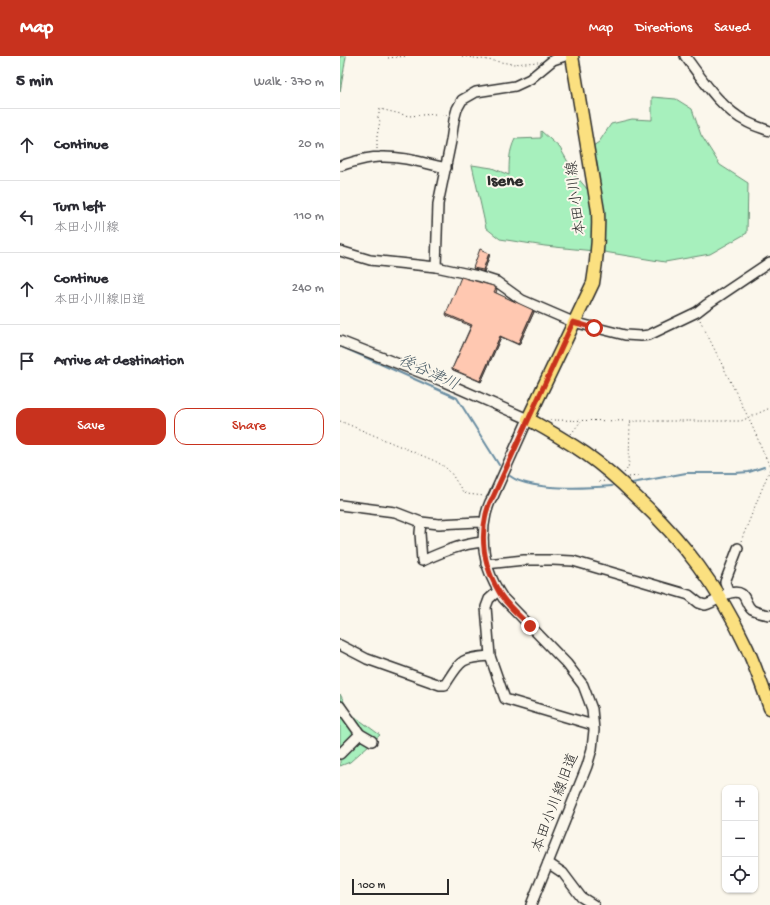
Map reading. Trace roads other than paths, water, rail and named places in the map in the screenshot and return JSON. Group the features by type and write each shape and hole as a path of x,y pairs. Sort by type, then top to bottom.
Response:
{"main road":[{"name":"本田小川線","path":"528,419 573,322 593,283 596,264 599,237 598,211 572,56"},
{"path":"528,419 586,454 620,478 674,534 705,575 725,595 770,708"}],"street":[{"path":"436,266 438,204 455,116 462,100 476,92 515,86 530,79 550,62 565,56"},
{"path":"685,56 713,93 725,106 747,122 770,131"},
{"path":"340,166 363,159 392,157 446,168"},
{"path":"340,251 370,260 436,266 468,273 497,282 522,300 573,322 625,335 641,336 658,331 697,312 770,262"},
{"path":"340,341 442,381 528,419"},
{"name":"本田小川線旧道","path":"528,419 493,497 489,501 484,523 483,542 486,564 498,591 508,604 567,664 583,685 592,709 594,725 592,749 587,766 531,905"},
{"path":"340,505 395,512 421,522 439,524 484,523"},
{"path":"421,522 420,533 422,561 446,550 470,543 483,542"},
{"path":"725,595 725,582 738,548"},
{"path":"486,564 531,560 573,562 689,595 702,605 708,605 725,595 741,593 753,611 770,615"},
{"path":"498,591 489,599 486,607 490,656 505,699 594,725"},
{"path":"340,645 367,658 440,685 445,685 458,664 471,658 490,656"},
{"path":"340,706 360,734 372,741"},
{"path":"340,754 360,734"},
{"path":"548,863 564,873 581,897 594,905"}],"waterway":[{"name":"後谷津川","path":"340,346 457,398 499,465"},
{"name":"後谷津川","path":"632,483 686,473 749,472 764,467"},
{"name":"後谷津川","path":"510,476 519,481 544,486 574,488 612,486"}],"district":[{"name":"Isene","path":"505,182"}]}
